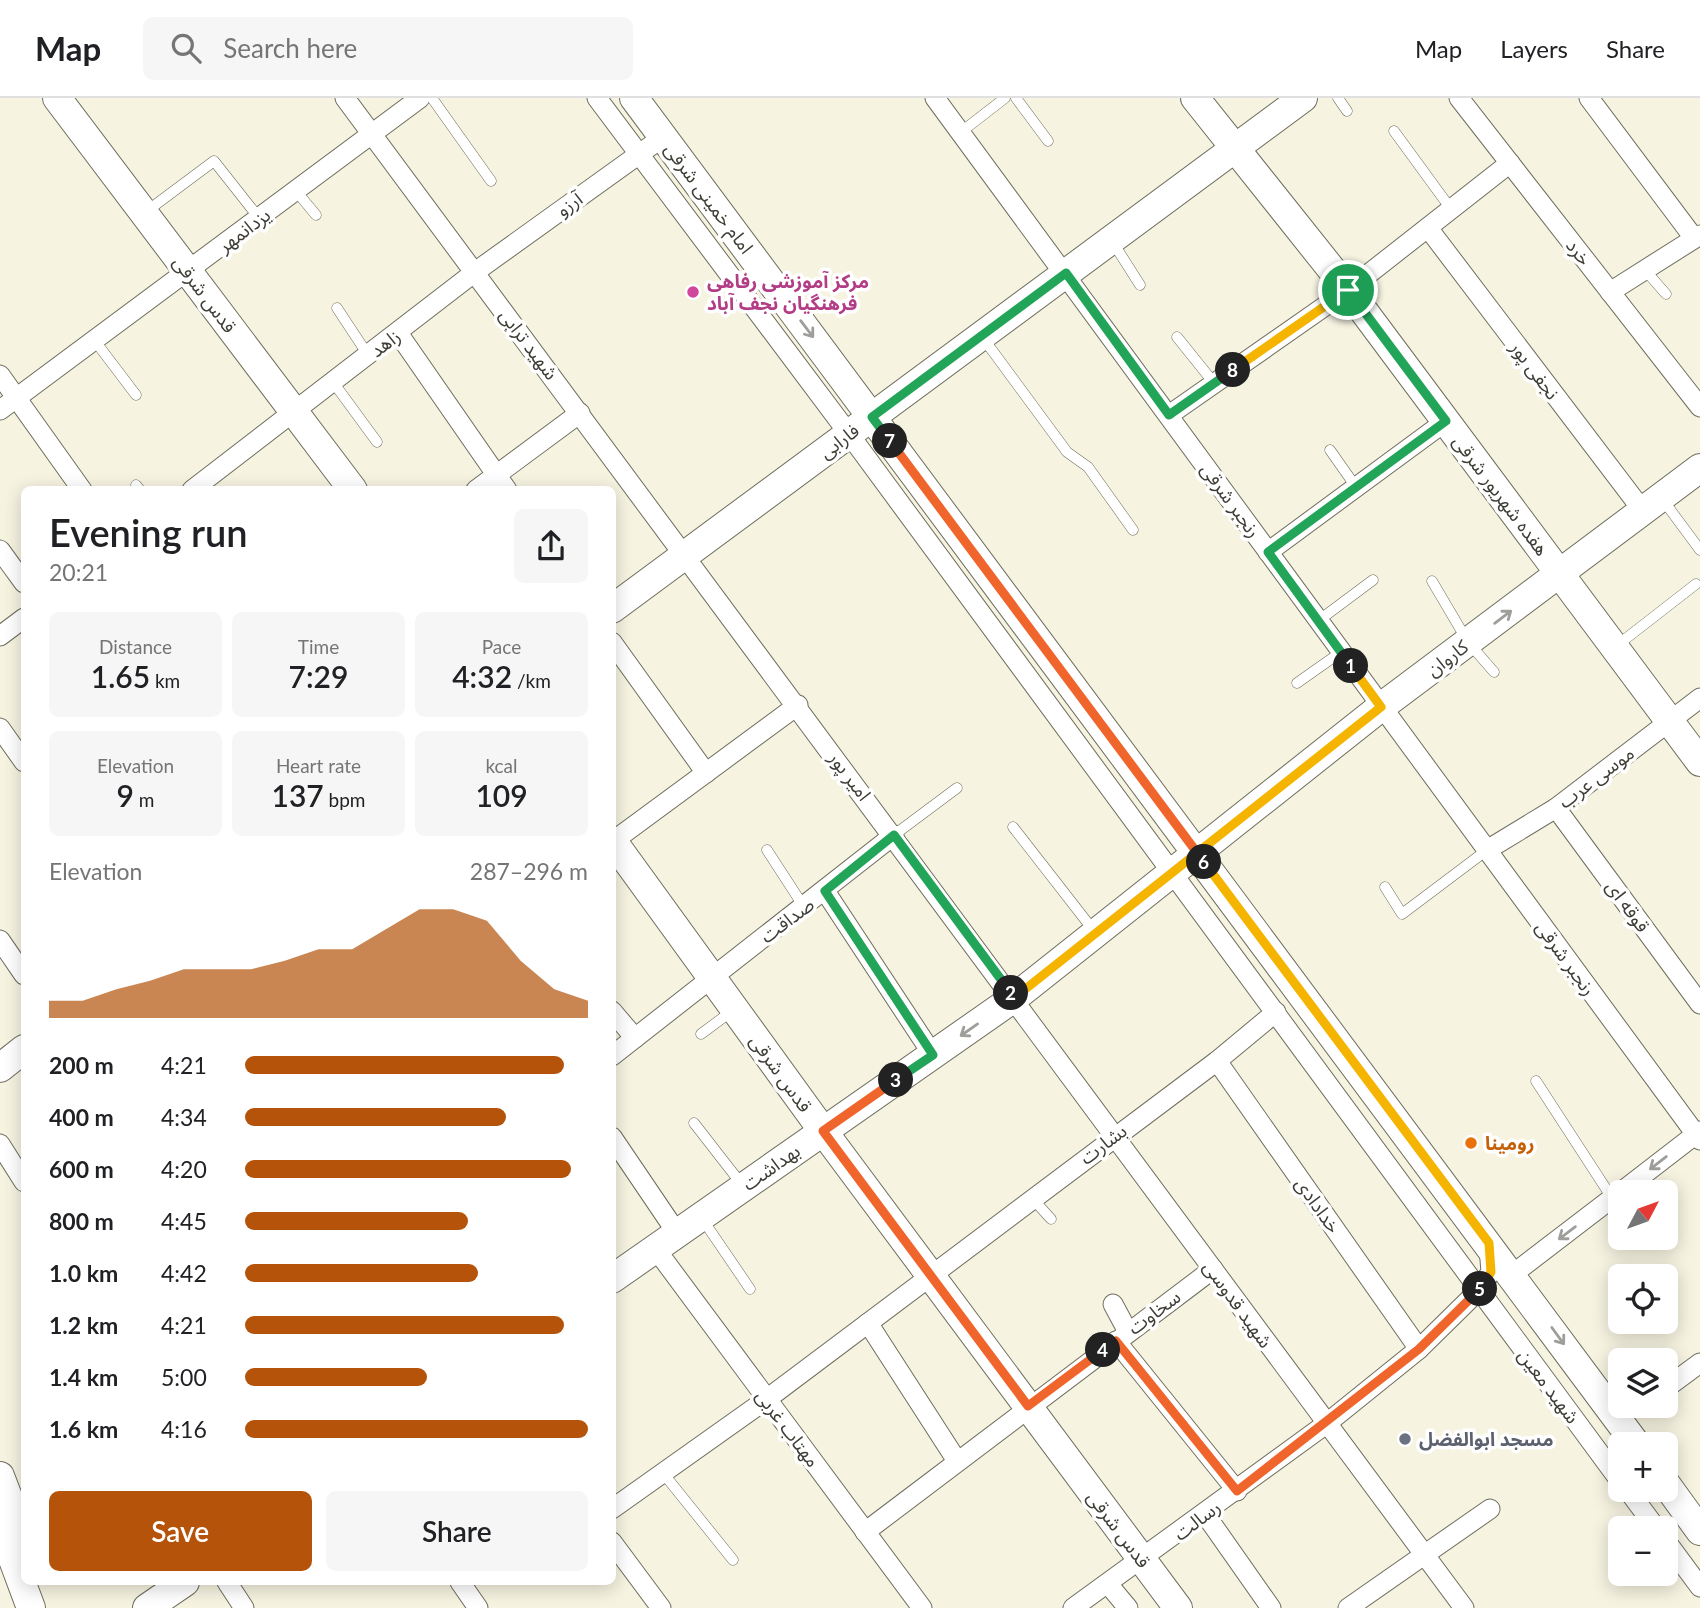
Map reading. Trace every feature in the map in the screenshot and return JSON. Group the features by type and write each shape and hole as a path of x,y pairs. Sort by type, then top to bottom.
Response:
{"street":[{"name":"قدس شرقی","path":"57,98 350,486"},
{"name":"شهید ترابی","path":"345,98 686,555"},
{"name":"شهید معین","path":"597,98 849,434 1608,1465"},
{"name":"امام خمینی شرقی","path":"634,98 1520,1284 1627,1432"},
{"name":"رنجبر شرقی","path":"935,98 1066,273 1381,707 1699,1135"},
{"name":"هفده شهریور شرقی","path":"1195,98 1348,290 1700,762"},
{"name":"خرد","path":"1459,98 1700,407"},
{"path":"1589,98 1697,237 1610,292"},
{"name":"یزدانمهر","path":"0,410 188,273 411,101"},
{"name":"فارابی","path":"616,606 1234,150 1294,101"},
{"name":"آرزو","path":"475,272 663,136"},
{"path":"1169,415 1348,290 1510,163"},
{"name":"نجفی پور","path":"1428,228 1652,505"},
{"name":"زاهد","path":"197,486 475,272"},
{"path":"398,333 502,483 580,413"},
{"path":"0,375 79,486"},
{"path":"1268,552 1446,421"},
{"name":"کاروان","path":"1198,855 1381,707 1700,468"},
{"path":"0,550 21,579"},
{"name":"امیر پور","path":"686,555 1014,998"},
{"path":"0,636 21,620"},
{"path":"616,648 706,773"},
{"name":"موسی عرب","path":"1487,850 1556,808 1700,698"},
{"path":"616,839 798,705"},
{"path":"0,728 21,758"},
{"name":"قوقه ای","path":"1556,808 1700,1004"},
{"name":"صداقت","path":"616,1053 894,835"},
{"name":"قدس شرقی","path":"616,845 823,1131 1178,1608"},
{"name":"بهداشت","path":"616,1276 1014,998 1198,855"},
{"path":"825,891 933,1055"},
{"path":"0,940 21,971"},
{"name":"شهید قدوسی","path":"1014,998 1464,1608"},
{"name":"بشارت","path":"616,1506 767,1399 1217,1061 1276,1012"},
{"path":"616,1016 635,1038"},
{"path":"0,1068 21,1051"},
{"name":"خدادادی","path":"1217,1061 1419,1349"},
{"path":"1637,1180 1699,1135"},
{"path":"0,1144 21,1177"},
{"name":"مهتاب غربی","path":"616,1145 666,1241 767,1399 922,1608"},
{"path":"1478,1291 1520,1284 1608,1203"},
{"name":"رسالت","path":"1073,1608 1237,1491 1419,1349 1478,1291 1491,1272 1489,1243"},
{"name":"سخاوت","path":"865,1531 1213,1269"},
{"path":"1113,1304 1122,1336 1237,1491"},
{"path":"868,1323 957,1461"},
{"path":"1678,1379 1700,1363"},
{"path":"0,1476 17,1526 21,1549"},
{"path":"1678,1501 1700,1531"},
{"path":"1351,1607 1490,1509"},
{"path":"1205,1514 1271,1608"},
{"path":"616,1547 661,1608"},
{"path":"1678,1557 1700,1587"},
{"path":"1108,1584 1128,1608"},
{"path":"27,1585 31,1608"},
{"path":"42,1585 51,1608"},
{"path":"147,1608 179,1585"},
{"path":"229,1585 244,1608"},
{"path":"462,1585 478,1608"}],"lane":[{"path":"432,98 491,181"},
{"path":"961,132 1005,98"},
{"path":"1016,98 1048,141"},
{"path":"1338,98 1347,111"},
{"path":"1394,131 1451,209"},
{"path":"144,214 214,161 259,219"},
{"path":"296,191 316,215"},
{"path":"1112,240 1140,285"},
{"path":"1645,270 1666,294"},
{"path":"337,308 369,355"},
{"path":"981,336 1067,452 1088,467 1133,530"},
{"path":"1177,337 1214,383"},
{"path":"95,341 136,395"},
{"path":"333,382 377,442"},
{"path":"1330,450 1356,488"},
{"path":"1652,505 1700,550"},
{"path":"1318,621 1373,580"},
{"path":"1432,581 1468,642 1494,672"},
{"path":"1615,648 1696,584"},
{"path":"1297,682 1341,652"},
{"path":"894,835 957,788"},
{"path":"1013,827 1096,934"},
{"path":"766,850 804,907"},
{"path":"1385,887 1402,914 1487,850"},
{"path":"701,1034 735,1009"},
{"path":"1536,1081 1608,1180"},
{"path":"694,1123 744,1186"},
{"path":"1032,1198 1051,1219"},
{"path":"700,1216 750,1289"},
{"path":"663,1473 733,1560"}],"place":[{"name":"مرکز آموزشی رفاهی فرهنگیان نجف آباد","path":"693,292"},
{"name":"رومینا","path":"1471,1143"},
{"name":"مسجد ابوالفضل","path":"1405,1439"}],"route":[{"path":"1348,290 1169,415 1066,273 872,417 1198,855 1489,1243 1491,1272 1478,1291 1419,1349 1237,1491 1116,1341 1028,1406 823,1131 933,1055 825,891 894,835 1014,998 1198,855 1381,707 1268,552 1446,421 1348,290"}]}
